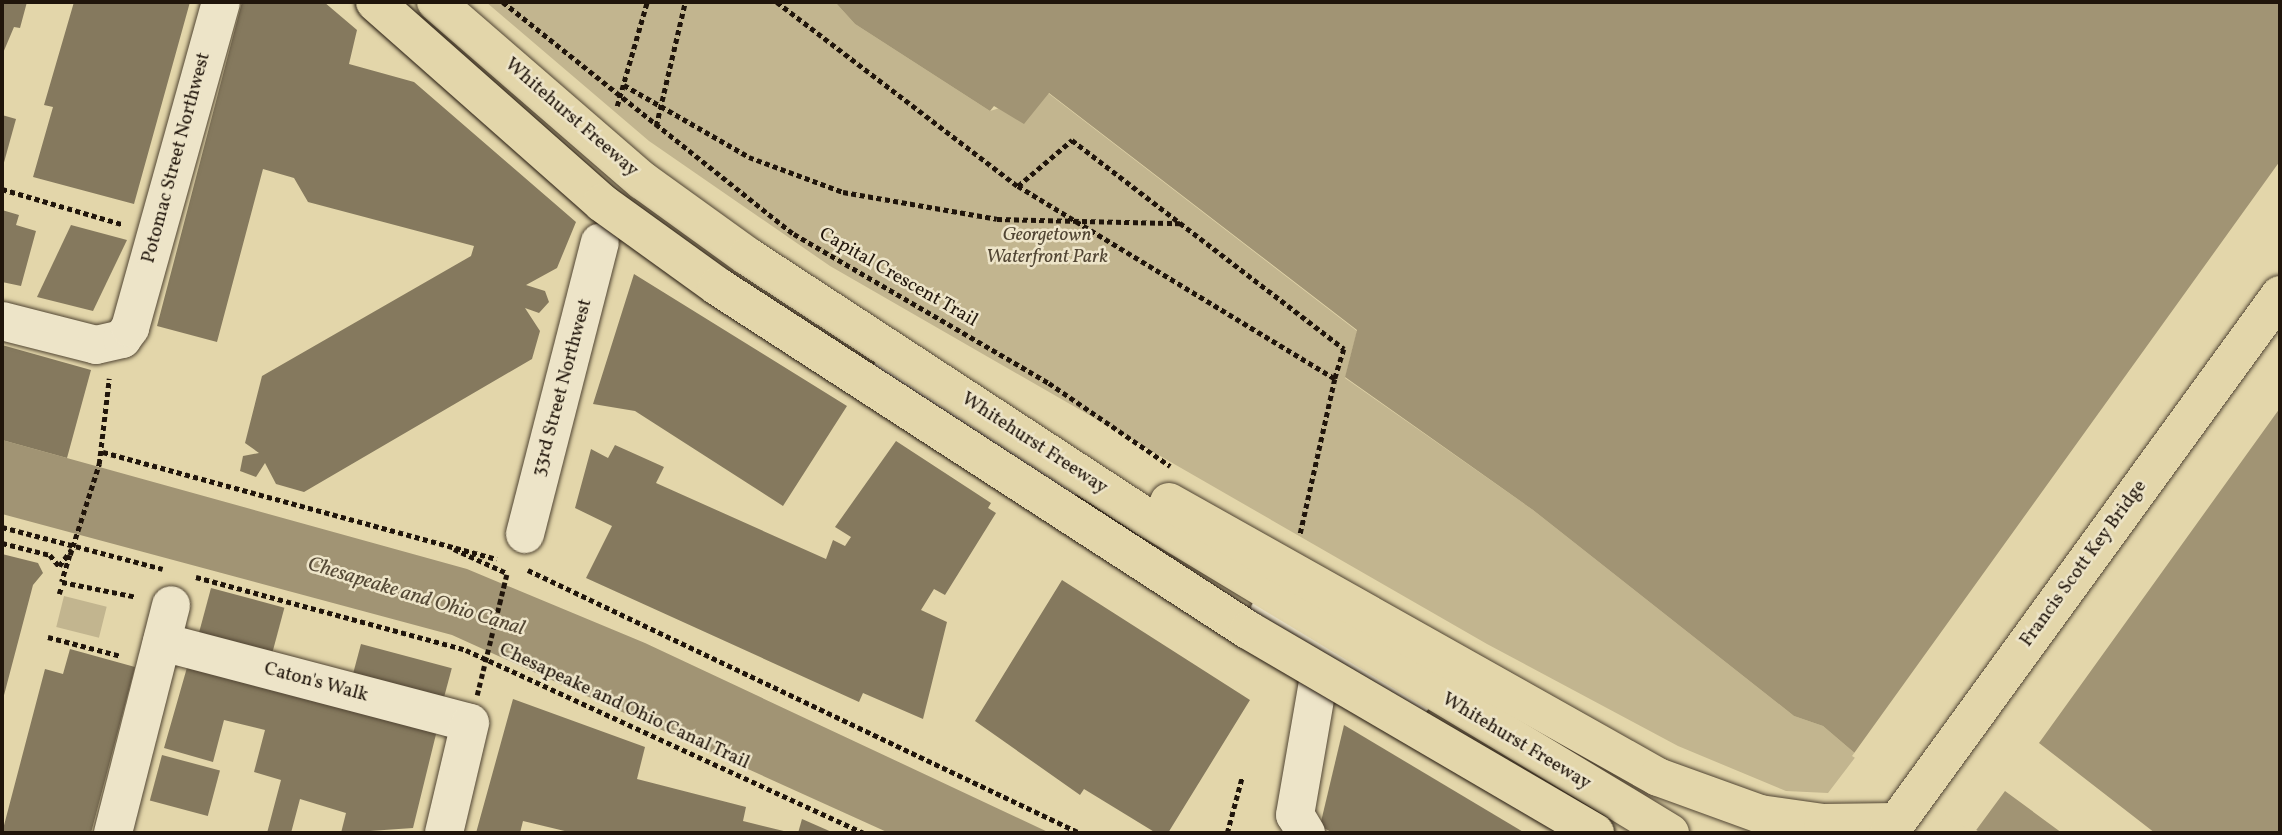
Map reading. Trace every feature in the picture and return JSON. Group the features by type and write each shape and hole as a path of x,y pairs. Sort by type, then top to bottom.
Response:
{"highway":[{"name":"Whitehurst Freeway","path":"375,2 602,204 727,294 1248,630 1595,833"},
{"name":"Whitehurst Freeway","path":"436,2 643,181 888,346 1186,542 1670,833"},
{"name":"Francis Scott Key Bridge","path":"1892,828 2280,295"},
{"path":"888,346 1658,777 1760,814 1823,823 1892,828"}],"street":[{"name":"Potomac Street Northwest","path":"2,321 96,345 122,338 134,315 220,2"},
{"path":"403,2 615,190 721,266 1324,647 1636,833"},
{"name":"33rd Street Northwest","path":"520,555 600,242"},
{"path":"113,833 146,650 176,584"},
{"path":"1306,833 1295,815 1324,647"},
{"name":"Caton's Walk","path":"146,650 271,670 473,709"},
{"path":"444,833 473,709"}],"path":[{"name":"Capital Crescent Trail","path":"503,2 620,98 794,234 1049,383 1184,475"},
{"path":"617,106 647,2"},
{"path":"656,126 685,2"},
{"path":"777,2 1018,186 1335,379"},
{"path":"624,85 660,111 749,157 843,192 997,219 1180,223"},
{"path":"1018,186 1072,140 1344,349 1299,540"},
{"path":"2,189 157,233"},
{"path":"109,373 103,452 69,552 62,582 176,584"},
{"path":"103,452 447,545 520,555 1080,833"},
{"name":"Chesapeake and Ohio Canal Trail","path":"2,527 176,584 466,650 863,833"},
{"path":"2,543 50,555 59,566 69,552"},
{"path":"447,545 507,573 473,709"},
{"path":"48,637 146,650"},
{"path":"1227,833 1242,777"}],"green space":[{"name":"Georgetown Waterfront Park","path":"486,2 835,2 855,24 990,111 1048,93 1357,331 1345,378 1533,510 1794,716 1823,726 1857,755 1828,793 1786,791 1678,746 1487,644 830,266 649,141"},
{"path":"64,596 107,607 99,638 56,627"}],"water":[{"path":"835,2 2280,2 2280,833 1981,833 1857,755 1823,726 1794,716 1533,510 1345,377 1357,330 1049,93 1024,124 994,106 990,111 855,24"},
{"name":"Chesapeake and Ohio Canal","path":"2,440 467,569 645,643 1050,833 889,833 452,635 2,514"}],"pier":[{"path":"2280,161 2280,408 2039,743 2155,833 2062,833 2005,791 1974,833 1852,756"}],"building":[{"path":"2,2 27,2 20,28 14,27 3,53"},
{"path":"74,2 190,2 134,204 33,177 53,107 44,105"},
{"path":"242,2 324,2 357,30 349,64 414,82 576,222 557,268 526,285 545,291 549,302 539,313 525,308 540,331 532,359 304,492 276,484 265,463 256,477 240,471 243,456 259,453 245,443 262,376 471,256 474,246 308,202 294,178 263,169 217,342 157,326"},
{"path":"2,115 16,119 3,166 2,166"},
{"path":"2,210 19,215 16,225 36,231 21,286 2,282"},
{"path":"71,225 127,240 93,311 37,297"},
{"path":"634,274 847,406 783,506 635,411 593,404"},
{"path":"2,345 91,370 67,458 2,440"},
{"path":"896,441 991,503 988,508 996,513 945,595 934,589 921,610 947,622 923,719 863,693 859,702 586,578 612,526 575,508 591,449 608,458 615,445 664,467 656,483 826,559 833,540 845,546 851,537 835,527"},
{"path":"2,554 38,563 43,573 33,585 3,699"},
{"path":"1062,580 1250,700 1168,833 1156,833 1084,789 1080,795 975,721"},
{"path":"211,588 284,608 270,663 196,643"},
{"path":"361,644 452,668 442,706 351,682"},
{"path":"70,649 135,667 91,833 2,833 45,669 63,674"},
{"path":"190,657 439,722 413,828 341,833 346,813 300,799 291,833 267,833 281,780 254,772 265,730 224,720 213,762 164,748"},
{"path":"513,699 645,747 637,779 746,807 743,821 792,833 573,833 523,821 520,833 476,833"},
{"path":"1344,725 1525,833 1333,833 1320,826"},
{"path":"162,755 220,771 208,816 150,800"},
{"path":"802,819 834,833 798,833"}]}
